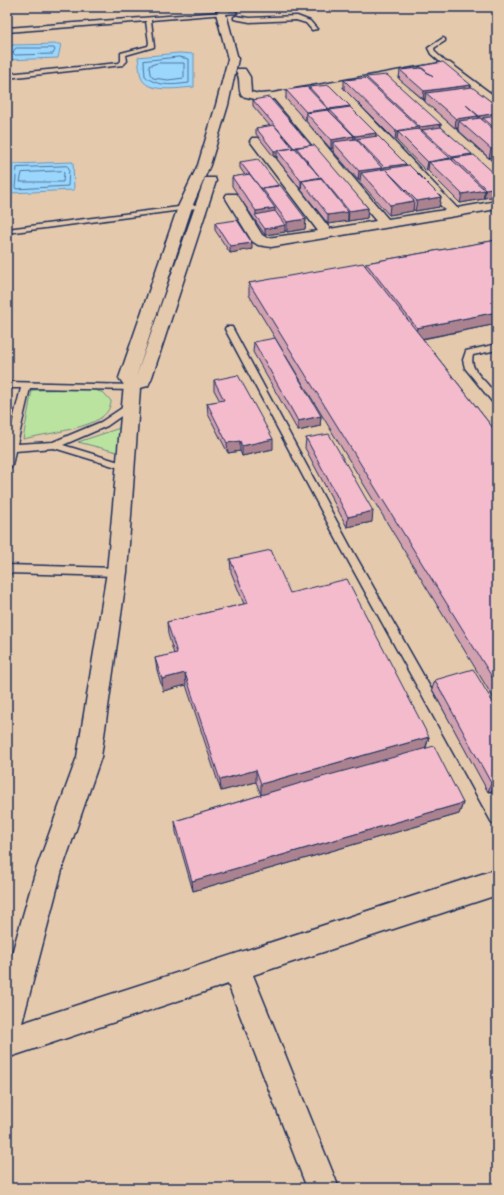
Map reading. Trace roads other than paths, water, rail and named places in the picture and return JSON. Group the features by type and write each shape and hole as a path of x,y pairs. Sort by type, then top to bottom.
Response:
{"street":[{"path":"229,12 238,31"},
{"path":"229,12 233,59 231,103"},
{"path":"7,1023 49,870 89,757 117,572 132,392 142,382 144,377 194,207 204,165 231,103 241,71 244,59 242,52"},
{"path":"241,71 245,77 246,94 259,97 335,86 446,64 495,99"},
{"path":"389,75 497,173"},
{"path":"335,86 454,212"},
{"path":"277,95 385,224"},
{"path":"256,141 327,234"},
{"path":"232,197 258,238 264,242 271,243 497,205"},
{"path":"7,1043 444,898 497,882"},
{"path":"236,967 323,1188"}],"lane":[{"path":"7,30 229,12 250,20 298,18 308,22 314,29"},
{"path":"7,76 121,64 124,61 123,54 151,47 151,32 148,19"},
{"path":"443,40 432,48 434,53 446,64"},
{"path":"7,231 194,207"},
{"path":"229,329 342,539 492,798 497,819"},
{"path":"497,347 469,353 467,360 469,368 497,402"},
{"path":"7,385 132,392"},
{"path":"7,466 9,448 26,385"},
{"path":"9,448 54,445 104,424 132,392"},
{"path":"54,445 126,467"},
{"path":"7,569 117,572"}],"water":[{"path":"61,44 58,58 7,60 11,45"},
{"path":"179,53 194,54 194,87 164,89 149,86 144,82 140,75 138,57"},
{"path":"73,162 74,190 10,193 12,164"}]}
